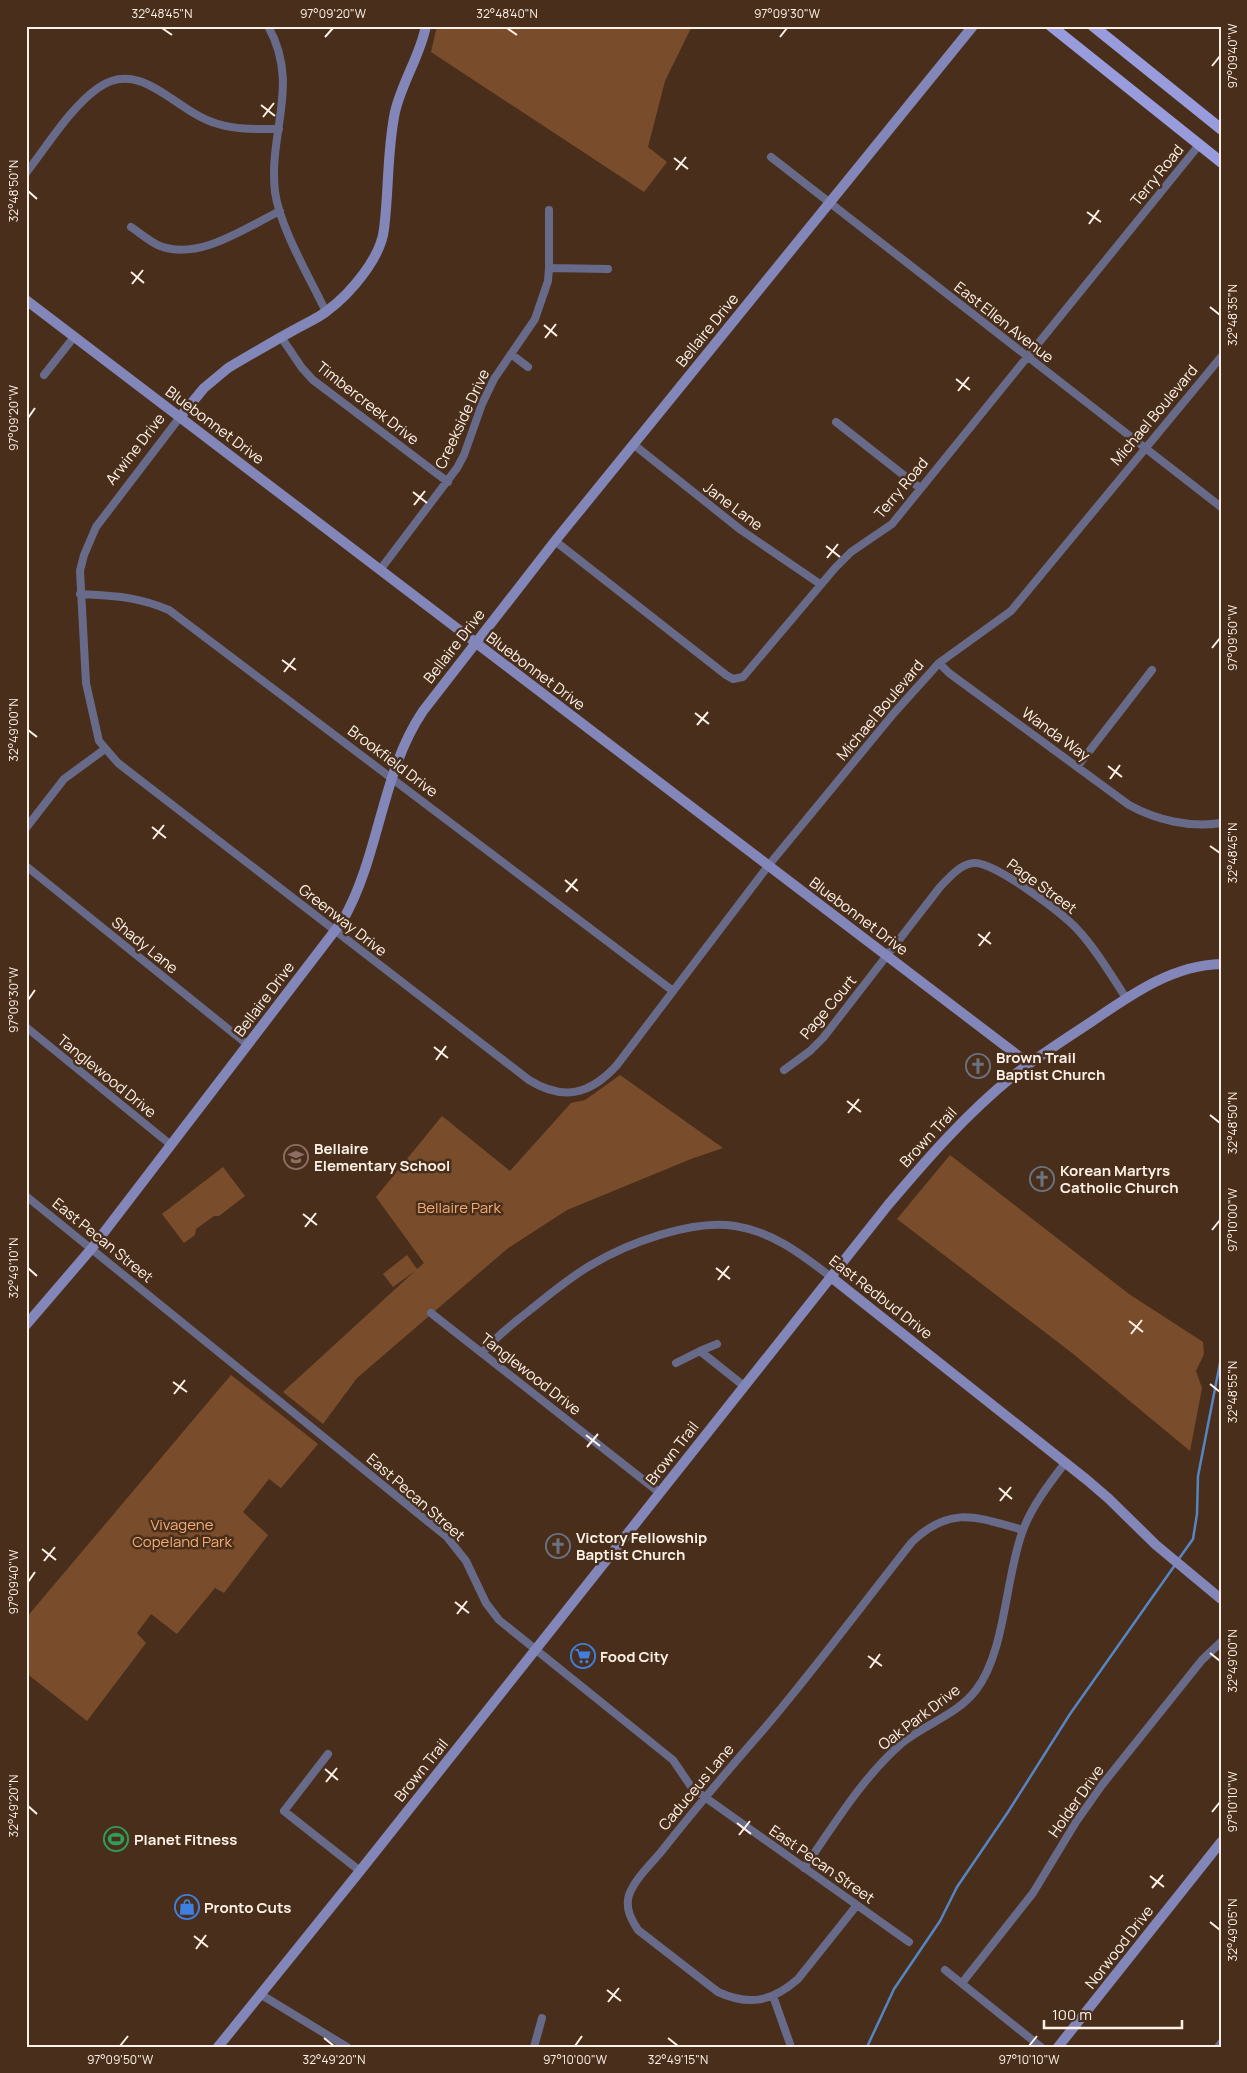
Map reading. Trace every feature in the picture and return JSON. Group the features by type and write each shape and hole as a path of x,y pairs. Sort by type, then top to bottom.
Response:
{"main road":[{"path":"1051,26 1221,162"},
{"path":"1092,26 1221,129"}],"street":[{"path":"268,26 282,61 284,83 275,172 275,192 280,212 326,312"},
{"name":"Arwine Drive","path":"105,749 99,741 94,724 86,683 80,594 80,571 84,554 96,527 180,417 217,375 326,312 351,289 364,273 377,251 384,231 392,132 396,110 403,84 420,47 426,26"},
{"name":"Bellaire Drive","path":"26,1325 92,1248 334,931 356,895 400,754 413,725 554,541 973,26"},
{"path":"26,173 62,126 90,96 112,81 127,78 145,83 185,109 218,124 248,130 279,129"},
{"name":"Terry Road","path":"554,541 733,679 743,677 820,584 851,552 892,524 1199,145"},
{"name":"East Ellen Avenue","path":"771,156 1221,507"},
{"name":"Creekside Drive","path":"380,570 448,482 464,455 490,387 535,319 548,281 549,210"},
{"path":"131,227 160,246 178,251 190,251 204,248 280,212"},
{"path":"549,268 608,269"},
{"name":"Bluebonnet Drive","path":"26,300 1029,1064"},
{"path":"44,375 74,337"},
{"name":"Timbercreek Drive","path":"281,337 302,368 313,380 448,482"},
{"path":"511,354 528,367"},
{"name":"Michael Boulevard","path":"575,1091 599,1083 608,1075 768,866 894,713 939,663 1011,611 1221,357"},
{"path":"836,422 920,488"},
{"name":"Jane Lane","path":"633,444 741,530 820,584"},
{"name":"Brookfield Drive","path":"80,594 121,596 146,600 169,610 673,991"},
{"name":"Wanda Way","path":"939,663 949,673 1129,805 1147,815 1179,822 1221,823"},
{"path":"1077,767 1152,670"},
{"path":"26,828 64,779 105,749"},
{"name":"Greenway Drive","path":"105,749 118,763 528,1080 553,1092 575,1091"},
{"name":"Page Street","path":"887,956 951,876 966,865 979,864 993,868 1007,876 1065,917 1078,931 1126,998"},
{"name":"Shady Lane","path":"26,866 248,1045"},
{"name":"Page Court","path":"784,1070 810,1051 823,1038 887,956"},
{"name":"Brown Trail","path":"218,2047 831,1277 932,1153 961,1122 1029,1064 1126,998 1161,978 1204,965 1221,964"},
{"name":"Tanglewood Drive","path":"26,1027 171,1146"},
{"name":"East Pecan Street","path":"26,1196 447,1537 466,1561 491,1612 673,1760 692,1788 909,1942"},
{"name":"East Redbud Drive","path":"482,1353 494,1338 578,1273 619,1251 681,1228 717,1224 734,1225 763,1233 782,1241 831,1277 1065,1463 1108,1498 1168,1556 1221,1599"},
{"name":"Tanglewood Drive","path":"432,1313 660,1493"},
{"path":"676,1363 716,1344"},
{"path":"700,1351 744,1386"},
{"name":"Oak Park Drive","path":"804,1868 847,1806 883,1760 904,1741 957,1708 976,1690 993,1653 1023,1530 1045,1489 1065,1463"},
{"name":"Caduceus Lane","path":"857,1905 798,1979 787,1989 773,1996 752,2001 742,2000 718,1992 638,1930 631,1920 628,1908 629,1897 633,1888 704,1797 772,1719 912,1542 934,1523 961,1516 977,1518 1023,1530"},
{"name":"Holder Drive","path":"962,1983 1033,1893 1076,1822 1102,1785 1202,1660 1221,1642"},
{"path":"328,1754 284,1811 360,1871"},
{"name":"Norwood Drive","path":"1058,2047 1221,1842"},
{"path":"945,1970 1042,2047"},
{"path":"260,1994 347,2047"},
{"path":"773,1996 790,2044"},
{"path":"534,2047 542,2018"},
{"path":"1218,2047 1221,2043"}],"green space":[{"path":"437,26 692,26 665,81 648,147 667,162 644,192 431,52"},
{"name":"Bellaire Park","path":"620,1075 723,1148 691,1159 567,1210 507,1249 357,1378 323,1424 283,1392 415,1271 393,1287 383,1274 407,1255 417,1269 424,1263 376,1197 442,1116 510,1171 571,1103 585,1100"},
{"path":"950,1155 1129,1294 1203,1342 1204,1354 1196,1371 1202,1388 1190,1451 1072,1353 897,1219"},
{"path":"223,1167 245,1196 219,1216 214,1216 196,1229 195,1235 184,1243 162,1214"},
{"name":"Vivagene Copeland Park","path":"231,1375 318,1444 281,1488 269,1479 243,1512 268,1535 224,1593 215,1588 177,1634 151,1614 137,1633 146,1643 87,1721 26,1673 26,1618"}],"waterway":[{"path":"1178,1560 1193,1539 1197,1514 1198,1476 1221,1358"},
{"path":"867,2047 894,1989 940,1921 957,1887 1008,1812 1070,1714 1175,1565"}],"place":[{"name":"Brown Trail Baptist Church","path":"978,1066"},
{"name":"Bellaire Elementary School","path":"296,1157"},
{"name":"Korean Martyrs Catholic Church","path":"1042,1179"},
{"name":"Victory Fellowship Baptist Church","path":"558,1546"},
{"name":"Food City","path":"583,1656"},
{"name":"Planet Fitness","path":"116,1839"},
{"name":"Pronto Cuts","path":"187,1907"}]}
